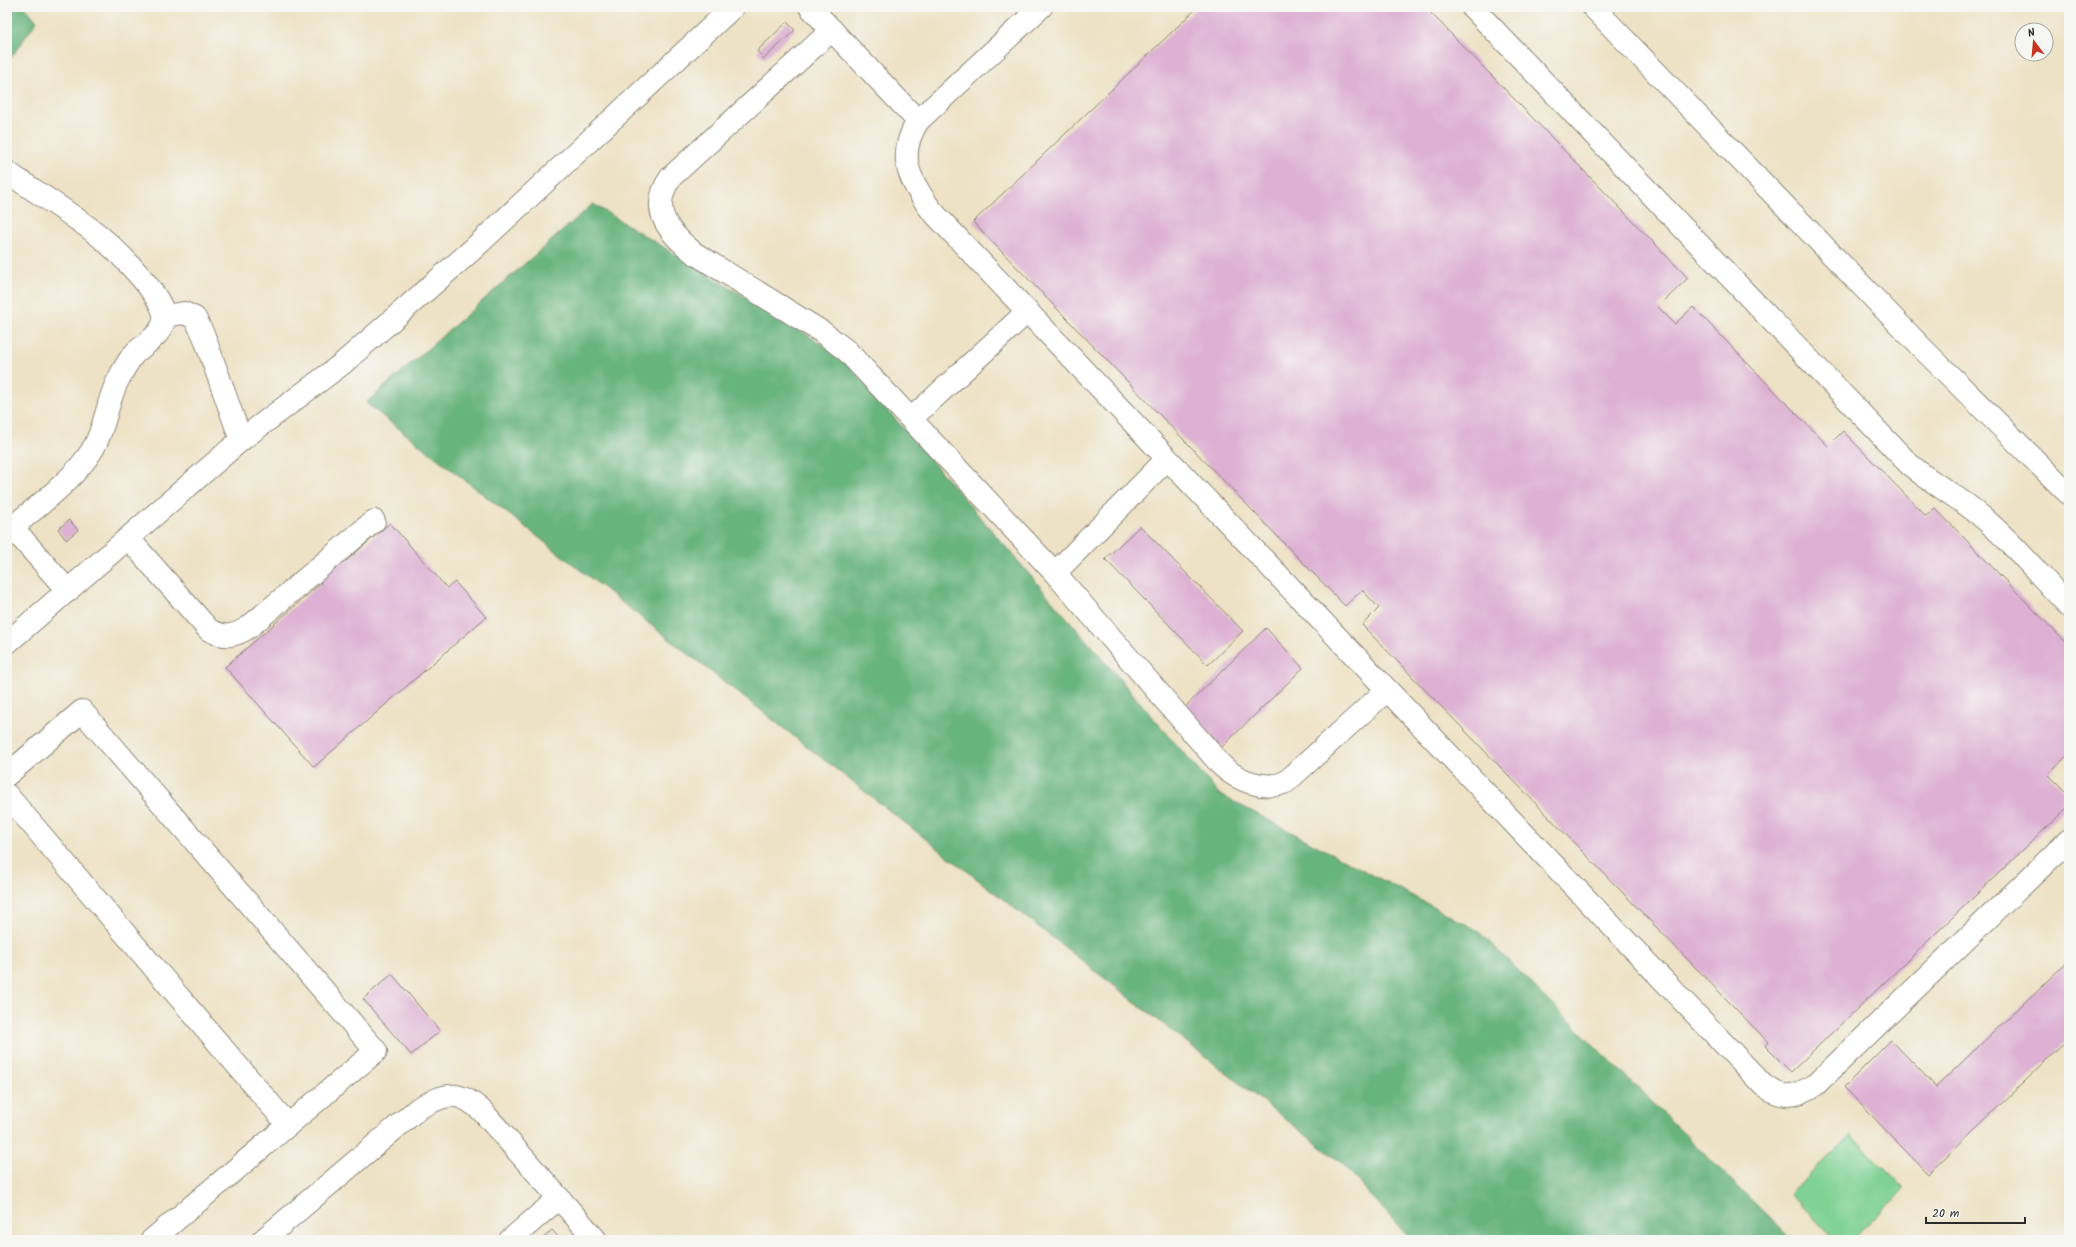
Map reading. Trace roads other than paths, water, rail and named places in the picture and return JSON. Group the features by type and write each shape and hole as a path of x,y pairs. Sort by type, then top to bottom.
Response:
{"street":[{"path":"7,643 129,539 241,440 342,364 460,260 733,7"},
{"path":"810,7 918,121"},
{"path":"1040,7 918,121 910,135 907,149 907,163 918,192 931,210 1763,1085 1773,1093 1786,1096 1801,1094 1815,1085 2069,840"},
{"path":"1472,7 1909,464 1923,476 1960,500 1993,526 2069,606"},
{"path":"1593,7 1926,352 2069,494"},
{"path":"832,30 671,177 662,194 661,211 669,228 684,245 832,339 847,351 1055,573 1222,765 1232,774 1260,786 1268,787 1286,782 1386,690"},
{"path":"7,172 97,235 152,290 160,303 165,316 164,322 158,332 134,354 124,367 108,404 100,434 85,461 10,529 68,591"},
{"path":"911,419 1028,312"},
{"path":"165,316 184,313 195,318 204,336 241,440"},
{"path":"1055,573 1168,458"},
{"path":"129,539 209,630 219,636 230,637 249,627 374,521"},
{"path":"7,775 82,711 376,1051 152,1240"},
{"path":"7,795 288,1125"},
{"path":"263,1240 419,1108 436,1098 454,1094 470,1100 483,1112 596,1240"},
{"path":"510,1240 559,1198"}]}
